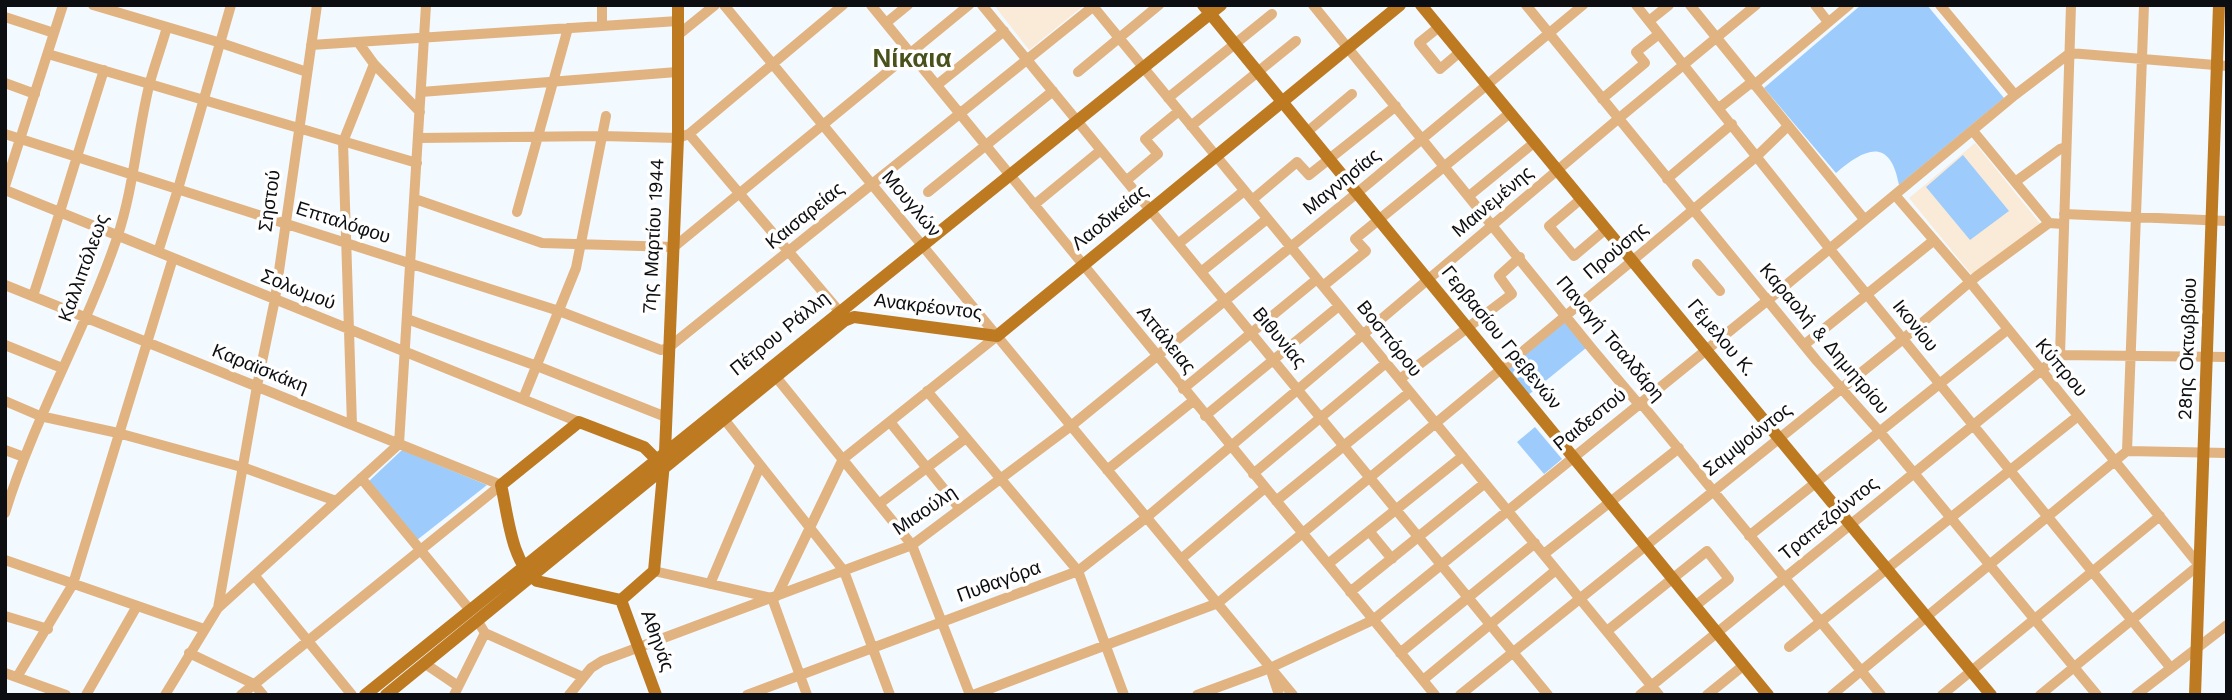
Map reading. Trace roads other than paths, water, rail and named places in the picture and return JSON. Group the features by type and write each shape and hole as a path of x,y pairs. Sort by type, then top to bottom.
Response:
{"main road":[{"name":"7ης Μαρτίου 1944","path":"654,571 683,136 677,72 678,5"},
{"name":"Λαοδικείας","path":"997,336 1400,5"},
{"name":"Γέμελου Κ.","path":"1421,5 1991,695"},
{"name":"28ης Οκτωβρίου","path":"2195,695 2191,652 2199,565 2211,220 2222,65 2219,5"},
{"name":"Γερβασίου Γρεβενών","path":"1211,8 1235,44 1766,694"},
{"name":"Πέτρου Ράλλη","path":"365,695 474,615 527,572 694,429 1143,68 1211,8"},
{"name":"Πέτρου Ράλλη","path":"661,460 724,419 844,320 854,317"},
{"name":"Ανακρέοντος","path":"854,317 997,336"},
{"path":"666,419 674,429 694,429"},
{"path":"654,571 621,600 537,581 527,572 518,557 501,485 579,422 644,447 661,460"},
{"name":"Αθηνάς","path":"621,600 656,695"},
{"name":"Πέτρου Ράλλη","path":"386,695 474,615"}],"street":[{"path":"5,188 63,5"},
{"path":"93,5 307,72"},
{"path":"158,252 231,5"},
{"name":"Σηστού","path":"218,608 275,299 317,5"},
{"path":"165,695 218,608 399,444 426,5"},
{"path":"602,5 602,26"},
{"path":"678,35 715,5"},
{"name":"Μουγλών","path":"724,5 1293,695"},
{"path":"418,138 683,136 844,5"},
{"name":"Αττάλειας","path":"871,5 1435,695"},
{"path":"886,23 908,5"},
{"path":"415,199 542,243 674,247 968,5"},
{"name":"Βιθυνίας","path":"982,5 1224,301 1299,388 1395,510 1548,695"},
{"path":"1078,72 1159,5"},
{"name":"Παναγή Τσαλδάρη","path":"1313,5 1636,401 1640,402 1679,448 1881,695"},
{"name":"Καραολή & Δημητρίου","path":"1526,5 1804,345 1880,432 2097,695"},
{"name":"Μαγνησίας","path":"1156,356 1583,5"},
{"name":"Ικονίου","path":"1636,5 1829,248 2170,667"},
{"path":"1648,21 1669,5"},
{"path":"1690,5 1864,219"},
{"name":"Μαινεμένης","path":"1230,446 1756,5"},
{"path":"1815,5 1828,22"},
{"path":"1719,108 1849,5"},
{"path":"1940,5 2015,95"},
{"path":"2071,5 2060,355 2227,357"},
{"path":"2127,451 2144,5"},
{"name":"Βοσπόρου","path":"1093,6 1660,695"},
{"name":"Καισαρείας","path":"668,348 1093,6"},
{"path":"1168,98 1272,14"},
{"path":"5,17 54,33"},
{"path":"311,45 678,21"},
{"name":"Καλλιπόλεως","path":"6,508 40,416 86,319 118,236 150,83 167,27"},
{"path":"1439,27 1419,43 1440,69 1460,52"},
{"path":"517,212 568,28"},
{"path":"937,85 1004,31"},
{"path":"1602,99 1645,63 1636,52 1659,34"},
{"path":"1191,126 1296,41"},
{"path":"358,42 374,64 420,112"},
{"path":"2070,53 2222,65"},
{"name":"Ραιδεστού","path":"1197,695 1270,668 1373,620 1768,300 2015,95 2070,53"},
{"path":"48,54 417,163"},
{"path":"352,425 343,142 374,64"},
{"path":"33,296 104,70"},
{"path":"421,92 677,72"},
{"path":"5,83 35,94"},
{"path":"929,192 1053,91"},
{"path":"1307,132 1352,94"},
{"path":"1178,244 1297,162 1309,175 1396,106"},
{"path":"1127,180 1158,154 1145,139 1179,111"},
{"path":"1183,388 1251,332 1366,251 1355,239 1510,113"},
{"path":"523,399 571,283 581,246 606,116"},
{"path":"1667,179 1732,124"},
{"name":"Προύσης","path":"971,695 1218,603 1633,261 1757,156 1788,126"},
{"path":"1973,131 2049,223 2064,219 2137,217 2227,220"},
{"name":"Επταλόφου","path":"5,134 559,311 661,350 668,348"},
{"path":"683,136 738,194 839,311"},
{"path":"1469,196 1535,142"},
{"path":"2015,181 2066,147"},
{"path":"1034,205 1101,150"},
{"name":"Σολωμού","path":"5,188 579,422"},
{"name":"Κύπρου","path":"1895,195 1970,282 2199,565"},
{"path":"1581,199 1549,226 1574,256 1606,229"},
{"path":"1201,272 1267,219"},
{"name":"Σαμψούντος","path":"1460,695 1903,339 1970,282 2049,223"},
{"path":"1804,345 1933,241"},
{"path":"1400,379 1512,294 1499,276 1520,257"},
{"path":"17,677 73,584 173,258"},
{"path":"1698,264 1720,291"},
{"name":"Καραϊσκάκη","path":"5,285 501,485"},
{"path":"1205,416 1339,306"},
{"path":"407,319 537,366 666,419"},
{"path":"1749,536 2007,330"},
{"name":"Λαοδικείας","path":"843,459 997,336"},
{"path":"5,345 62,368"},
{"name":"Τραπεζούντος","path":"1640,695 2060,355"},
{"name":"Μιαούλη","path":"569,695 597,663 912,545 1071,426 1156,356"},
{"path":"1253,474 1386,363"},
{"path":"776,377 912,545 971,695"},
{"path":"928,391 1078,572 1124,695"},
{"path":"1276,502 1410,392"},
{"path":"5,401 40,416 118,433 245,468 336,501"},
{"path":"1107,470 1193,401"},
{"path":"1789,647 2078,415"},
{"path":"724,419 844,571 890,695"},
{"path":"890,422 960,509"},
{"path":"879,504 966,438"},
{"name":"Πυθαγόρα","path":"747,695 872,646 1078,572 1230,446"},
{"path":"1544,554 1679,448"},
{"path":"5,450 24,457"},
{"path":"1832,695 2127,451 2227,453"},
{"path":"1328,565 1463,456"},
{"path":"807,695 774,597 843,459"},
{"path":"709,584 760,466"},
{"path":"361,478 474,615 485,633 583,677"},
{"path":"1350,592 1485,483"},
{"path":"241,695 501,485"},
{"path":"1181,559 1265,488"},
{"path":"1942,695 2160,516"},
{"path":"1369,531 1392,559"},
{"path":"1401,653 1535,543"},
{"path":"1607,631 1707,551 1729,579 1695,606"},
{"path":"5,560 204,629"},
{"path":"2040,695 2199,565"},
{"path":"1423,680 1556,569"},
{"path":"654,571 774,597"},
{"path":"254,575 352,695"},
{"path":"86,695 137,606"},
{"path":"5,616 48,629"},
{"path":"2136,695 2227,625"},
{"path":"424,663 456,691 485,633"},
{"path":"189,653 254,684 263,695"},
{"path":"1707,695 1744,666"},
{"path":"1270,668 1279,695"},
{"path":"5,673 66,695"}],"district":[{"name":"Νίκαια","path":"912,59"}]}
